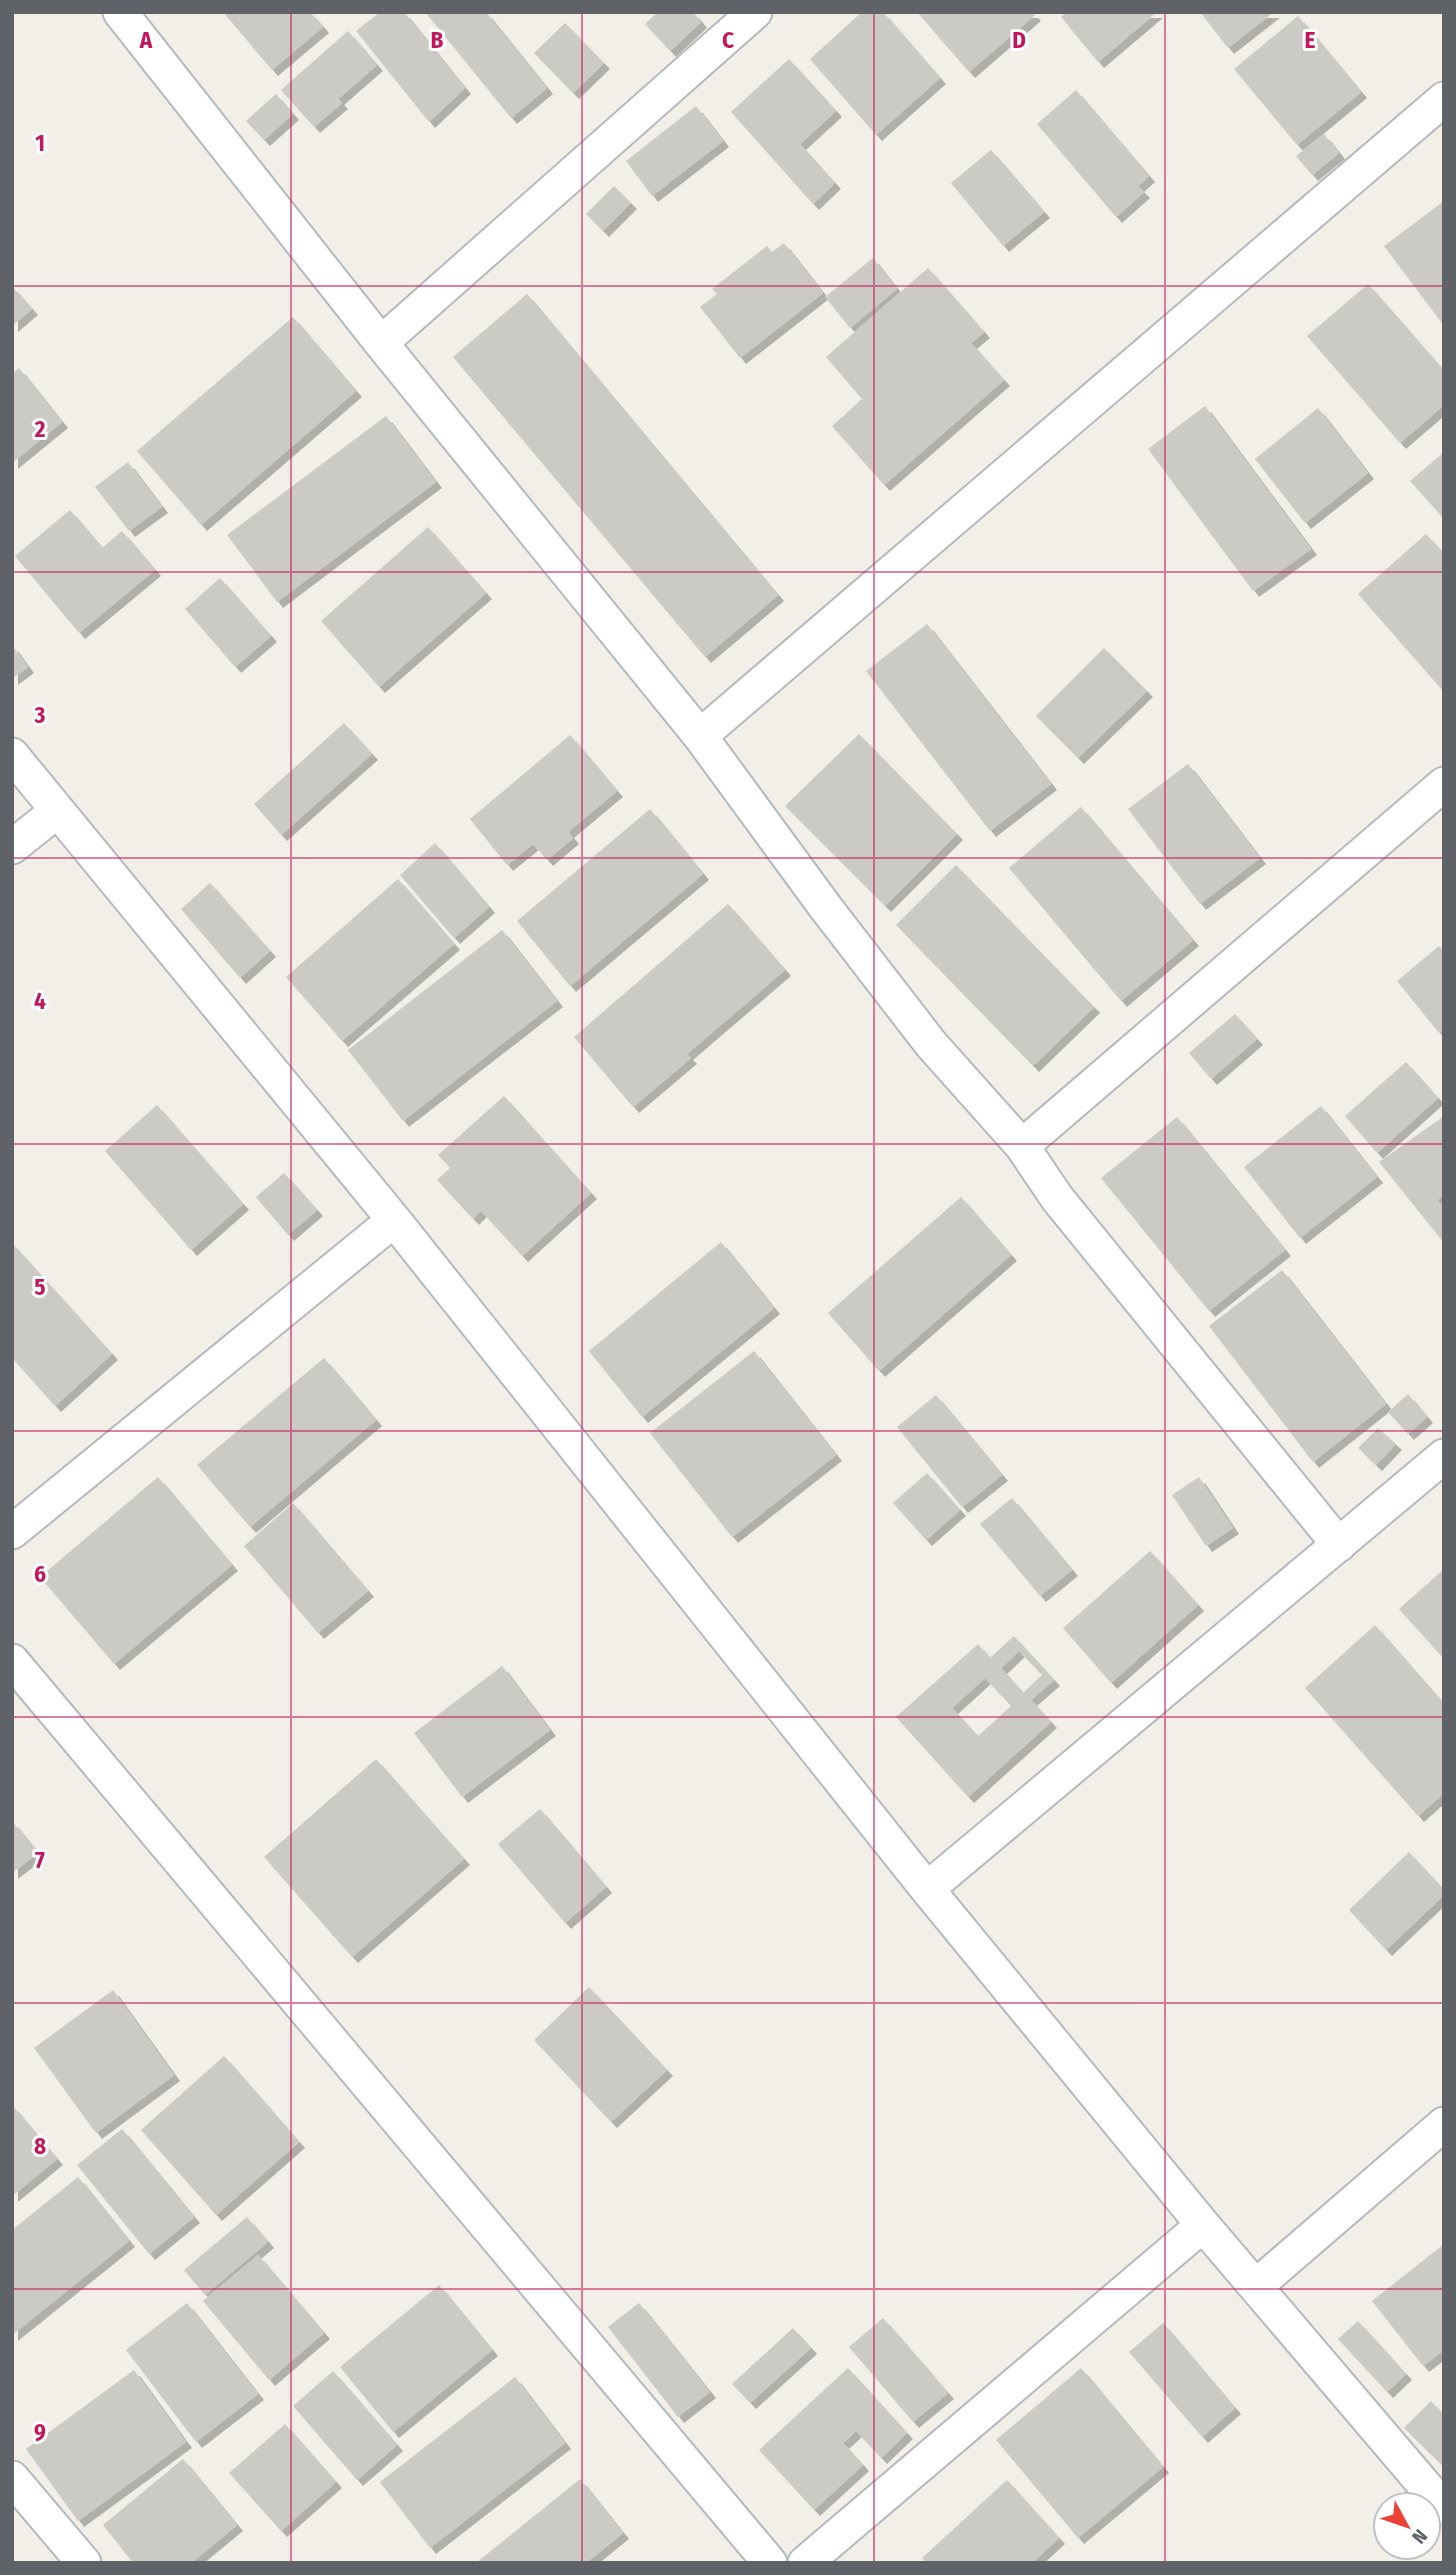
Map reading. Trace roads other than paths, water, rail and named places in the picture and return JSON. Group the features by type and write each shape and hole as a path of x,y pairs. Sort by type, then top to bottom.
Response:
{"street":[{"path":"120,12 381,343 700,736 826,908 931,1044 1022,1146 1057,1198 1339,1545"},
{"path":"381,343 755,12"},
{"path":"700,736 1444,99"},
{"path":"12,755 394,1220 928,1889 1203,2225 1444,2508"},
{"path":"1022,1146 1444,784"},
{"path":"12,847 57,811"},
{"path":"12,1532 394,1220"},
{"path":"928,1889 1444,1456"},
{"path":"12,1661 770,2563"},
{"path":"1256,2286 1444,2124"},
{"path":"805,2563 1203,2225"},
{"path":"12,2478 85,2563"}]}
